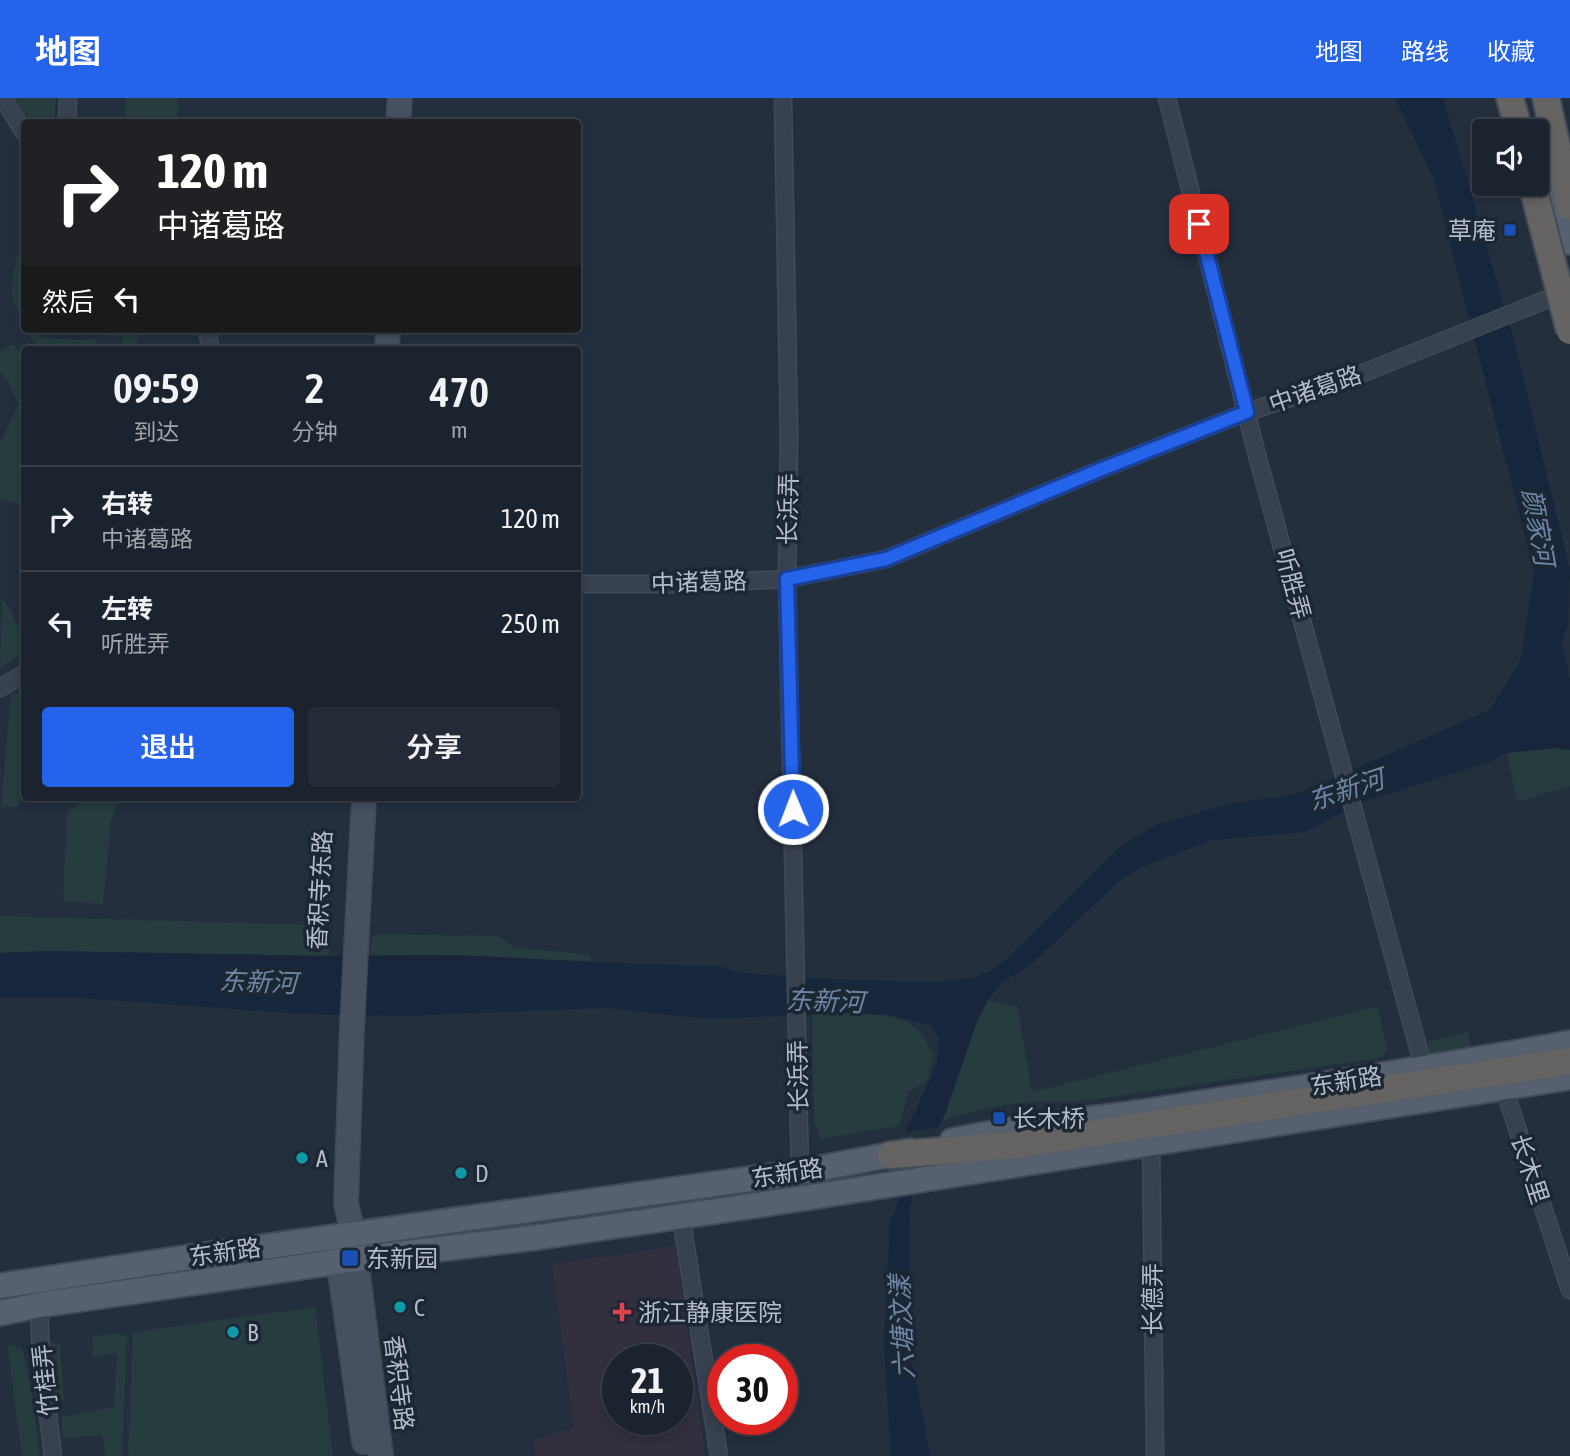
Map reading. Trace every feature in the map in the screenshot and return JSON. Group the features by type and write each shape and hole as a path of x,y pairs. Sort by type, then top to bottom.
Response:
{"highway":[{"path":"1510,98 1516,119"},
{"path":"1546,98 1570,207"},
{"path":"1535,196 1570,328"},
{"path":"891,1155 1015,1145 1570,1061"}],"main road":[{"path":"383,119 384,98"},
{"path":"398,119 400,98"},
{"path":"1522,98 1527,119"},
{"path":"1535,98 1570,242"},
{"path":"1544,196 1565,292 1570,328"},
{"name":"香积寺东路","path":"345,1248 345,1037 350,936 351,801"},
{"name":"香积寺东路","path":"350,936 364,801"},
{"name":"东新路","path":"0,1313 345,1248 800,1172 1007,1129 1424,1069 1570,1043"},
{"name":"东新路","path":"0,1286 345,1248 540,1237 1570,1077"},
{"name":"香积寺路","path":"345,1248 366,1456"},
{"name":"香积寺路","path":"345,1248 381,1456"}],"street":[{"path":"4,98 21,127"},
{"path":"66,119 68,98"},
{"name":"长浜弄","path":"783,98 789,436 787,579 800,1172"},
{"name":"听胜弄","path":"1167,98 1356,828 1424,1069"},
{"name":"中诸葛路","path":"581,584 683,584 787,579 886,559 1102,469 1247,412 1343,381 1565,292"},
{"path":"0,688 21,676"},
{"name":"长木里","path":"1504,1088 1570,1290"},
{"name":"长德弄","path":"1151,1143 1155,1456"},
{"path":"681,1216 719,1456"},
{"name":"竹桂弄","path":"39,1305 41,1358 53,1456"}],"shaded area":[{"name":"浙江静康医院","path":"676,1246 690,1344 602,1344 602,1435 693,1435 693,1369 705,1456 536,1456 533,1440 574,1428 552,1264"}],"green space":[{"path":"15,98 56,98 54,119 27,119"},
{"path":"126,98 178,98 177,119 125,119"},
{"path":"21,249 19,315 11,293 16,260"},
{"path":"30,333 40,333 41,337 80,340 94,338 98,346 38,346 29,337"},
{"path":"88,333 138,333 137,346 122,346 122,337"},
{"path":"13,344 21,356 21,401 16,400 7,380 0,372 0,351"},
{"path":"17,407 21,407 21,504 0,500 0,443"},
{"path":"2,597 21,636 21,650 17,657 0,669"},
{"path":"21,693 21,794 18,807 1,807 11,695"},
{"path":"1556,748 1570,750 1570,786 1517,802 1507,753"},
{"path":"83,801 119,801 111,820 103,904 63,901 67,812"},
{"path":"0,916 318,925 331,937 329,956 47,951 0,953"},
{"path":"379,934 498,936 513,947 589,955 591,962 454,955 370,955 372,937"},
{"path":"987,1000 1017,1006 1032,1092 1378,1006 1387,1051 1379,1058 1076,1102 1008,1105 974,1111 942,1121 940,1058"},
{"path":"812,1012 883,1015 906,1021 921,1032 933,1055 927,1082 909,1091 899,1126 820,1139 814,1121"},
{"path":"1468,1032 1472,1053 1427,1060 1429,1041"},
{"path":"315,1307 333,1456 128,1456 133,1332"},
{"path":"118,1333 127,1336 122,1456 106,1456 102,1435 63,1438 61,1417 114,1407 117,1353 93,1357 92,1336"},
{"path":"50,1343 60,1343 64,1400 56,1401"},
{"path":"7,1344 22,1349 28,1371 40,1456 22,1456"}],"water":[{"path":"1395,98 1443,98 1512,333 1570,570 1568,625 1562,644 1570,680 1570,750 1556,748 1507,753 1487,763 1362,802 1305,832 1212,840 1140,868 1123,878 1029,966 1002,982 990,997 978,1019 944,1117 937,1128 905,1132 936,1067 939,1038 930,1025 890,1015 847,1013 710,1019 604,1008 402,1016 301,1014 82,998 0,998 0,953 47,951 329,956 454,955 721,966 740,973 824,979 935,982 972,978 993,970 1009,957 1121,846 1156,825 1229,804 1296,794 1490,710 1521,659 1534,572 1434,180"},
{"path":"910,1216 910,1352 929,1456 891,1456 884,1346 890,1217"}],"waterway":[{"name":"六塘汶漾","path":"898,1235 905,1199"}],"place":[{"name":"草庵","path":"1510,230"},
{"name":"长木桥","path":"999,1118"},
{"name":"A","path":"302,1158"},
{"name":"D","path":"461,1173"},
{"name":"东新园","path":"350,1258"},
{"name":"C","path":"400,1307"},
{"name":"浙江静康医院","path":"622,1312"},
{"name":"B","path":"233,1332"}],"route":[{"path":"793,809 787,579 886,559 1247,412 1199,224"}],"water label":[{"name":"颜家河","path":"1538,527"},
{"name":"东新河","path":"1346,790"},
{"name":"东新河","path":"258,982"},
{"name":"东新河","path":"825,1001"}]}
